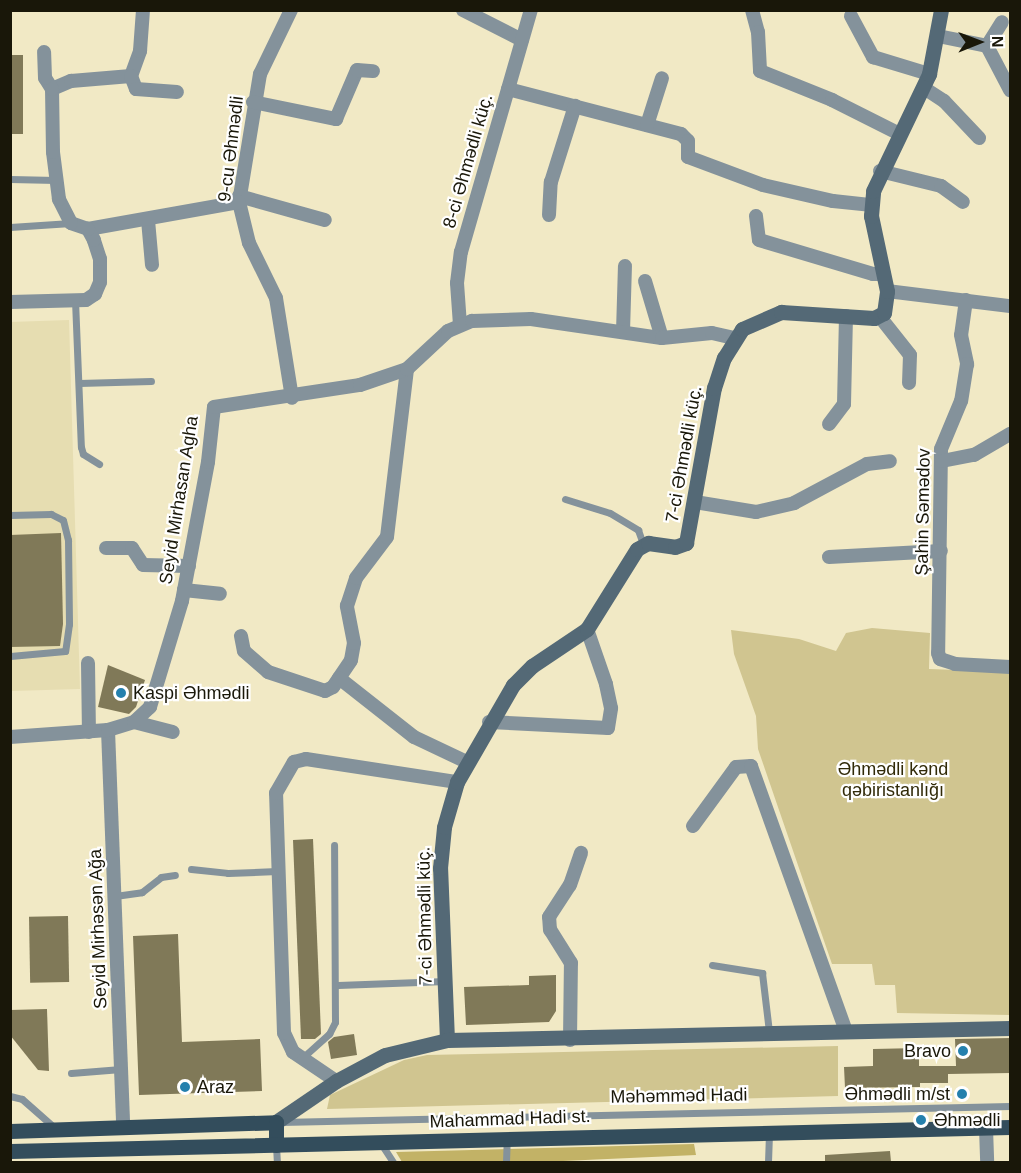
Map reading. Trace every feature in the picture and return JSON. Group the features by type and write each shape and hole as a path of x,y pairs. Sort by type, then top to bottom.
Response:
{"main road":[{"path":"10,1131 276,1122 276,1144"},
{"name":"Mahammad Hadi st.","path":"10,1151 1011,1127"}],"street":[{"path":"143,10 140,51 131,76 136,89 177,92"},
{"path":"463,10 522,40"},
{"name":"8-ci Əhmədli küç.","path":"460,325 457,283 461,252 531,10"},
{"path":"752,10 758,32 760,70 832,100 898,133"},
{"path":"734,338 754,321 781,312 880,317 884,313 887,291 870,205 880,171 927,81 938,36 941,10"},
{"name":"9-cu Əhmədli","path":"291,11 267,56 253,102 239,199 249,243 276,298 292,398"},
{"path":"850,16 873,57 927,81 979,138"},
{"path":"987,46 1002,22"},
{"path":"938,36 987,46 1011,90"},
{"path":"44,52 45,78 52,89 56,180 63,213 71,223 88,229 148,220 239,199 325,220"},
{"path":"253,102 336,119 357,70 374,71"},
{"path":"52,89 71,81 131,76"},
{"path":"646,125 662,78"},
{"path":"508,89 686,137 688,157 764,185 833,201 870,205"},
{"path":"549,215 551,182 575,106"},
{"path":"880,171 941,186 963,202"},
{"path":"756,216 759,240 862,271 884,274"},
{"path":"148,220 152,265"},
{"path":"10,302 81,300 95,294 100,282 100,259 88,229"},
{"path":"623,332 625,266"},
{"path":"645,281 662,338"},
{"path":"887,291 1011,306"},
{"name":"Şahin Səmədov","path":"966,300 961,335 967,364 961,401 944,435 942,461 940,659 955,664 1011,667"},
{"path":"830,424 844,404 846,316"},
{"path":"880,317 910,355 909,383"},
{"name":"Seyid Mirhasan Agha","path":"134,722 144,715 156,694 184,590 214,407 223,403 292,398 360,385 407,369 430,346 460,325 508,318 662,338 712,333 734,338"},
{"name":"7-ci Əhmədli küç.","path":"447,1040 441,868 444,828 457,782 489,722 513,685 531,666 587,629 643,544 675,547 686,543 714,388 734,338"},
{"path":"241,636 244,651 268,672 326,691 339,678 354,654 347,617 352,587 387,537 407,369"},
{"path":"942,461 974,455 1011,434"},
{"path":"695,502 756,512 794,503 867,464 890,461"},
{"path":"106,548 132,549 143,565 189,566"},
{"path":"829,557 941,551"},
{"path":"184,590 220,594"},
{"path":"489,722 608,728 611,708 606,684 587,629"},
{"path":"88,663 89,732"},
{"path":"339,678 414,737 467,762"},
{"path":"10,737 108,730 134,722 173,732"},
{"name":"Seyid Mirhəsən Ağa","path":"108,730 123,1127"},
{"path":"336,1081 301,1059 287,1043 284,1033 276,793 294,762 323,759 457,782"},
{"path":"693,826 736,767 751,766 846,1032"},
{"path":"570,1040 571,963 550,930 549,917 570,885 580,853"},
{"path":"276,1122 336,1081 385,1055 447,1040 570,1040 1011,1028"},
{"path":"986,1128 987,1162"}],"lane":[{"path":"10,179 56,180"},
{"path":"10,226 71,223"},
{"path":"81,300 79,383 81,447 83,454 99,464"},
{"path":"79,383 151,381"},
{"path":"565,499 610,513 638,530 643,544"},
{"path":"10,514 51,514 63,520 68,540 69,624 65,651 10,656"},
{"path":"301,1059 329,1034 335,1022 338,984 334,845"},
{"path":"191,869 228,873 277,872"},
{"path":"115,896 142,892 161,877 176,875"},
{"path":"712,965 762,973 770,1034"},
{"path":"338,984 446,981"},
{"path":"71,1073 121,1069"},
{"path":"10,1096 22,1099 57,1129"},
{"name":"Məhəmməd Hadi","path":"276,1122 1011,1107"},
{"path":"768,1162 769,1132"},
{"path":"506,1162 507,1139"},
{"path":"380,1142 393,1162"},
{"path":"276,1144 277,1162"}],"shaded area":[{"path":"69,320 80,689 11,691 10,322"},
{"path":"694,1144 696,1155 541,1162 402,1162 396,1152"}],"green space":[{"name":"Əhmədli kənd qəbiristanlığı","path":"872,628 930,633 929,669 1010,672 1010,1015 897,1013 895,985 875,985 872,964 832,964 758,749 756,716 734,654 731,630 799,639 836,651 846,633"},
{"path":"838,1046 838,1096 327,1109 330,1095 404,1060 427,1055"}],"building":[{"path":"10,55 23,55 23,134 10,134"},
{"path":"61,533 63,624 60,646 10,647 10,535"},
{"name":"Kaspi Əhmədli","path":"108,665 145,680 136,707 129,714 98,707"},
{"path":"313,839 321,1034 315,1039 301,1039 293,840"},
{"path":"68,916 69,982 30,983 29,917"},
{"path":"178,934 182,1042 260,1039 262,1091 139,1095 133,936"},
{"path":"556,975 556,1011 549,1022 466,1025 464,987 529,985 529,976"},
{"path":"47,1009 49,1071 38,1070 10,1035 10,1010"},
{"path":"354,1034 357,1055 331,1059 328,1042 334,1037"},
{"path":"1011,1038 1011,1073 948,1074 948,1083 920,1083 920,1087 845,1088 844,1067 873,1066 873,1049 919,1048 919,1066 956,1066 955,1039"},
{"path":"890,1151 891,1162 825,1162 825,1155"}],"place":[{"name":"Kaspi Əhmədli","path":"121,693"},
{"name":"Bravo","path":"963,1051"},
{"name":"Araz","path":"185,1087"},
{"name":"Əhmədli m/st","path":"962,1094"},
{"name":"Əhmədli","path":"921,1120"}]}
